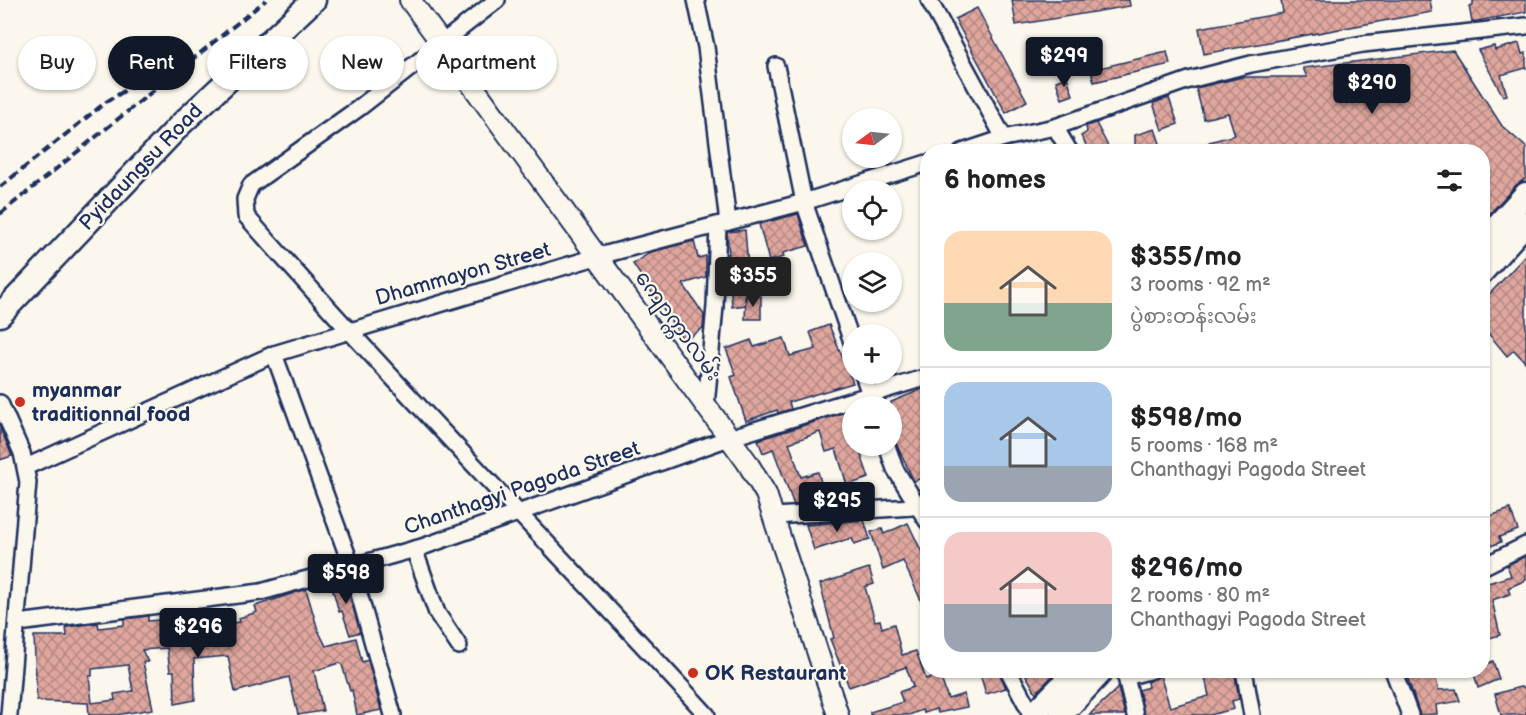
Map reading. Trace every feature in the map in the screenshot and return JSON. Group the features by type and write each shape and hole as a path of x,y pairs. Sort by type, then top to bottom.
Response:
{"highway":[{"name":"Pyidaungsu Road","path":"0,315 182,124 314,0"},
{"path":"1490,233 1526,194"},
{"path":"1490,263 1526,223"},
{"path":"1033,715 1069,678"},
{"path":"1061,715 1096,678"}],"main road":[{"name":"ကျောက္ကာလမ်း","path":"410,0 435,36"},
{"name":"ကျောက္ကာလမ်း","path":"475,90 599,256 729,438 766,494 776,516 838,715"}],"street":[{"path":"451,36 497,0"},
{"path":"696,0 706,47 723,224 705,406"},
{"path":"929,0 1004,138"},
{"path":"986,144 1055,127 1189,80 1251,64 1363,45 1526,26"},
{"path":"416,64 359,108 251,185 245,199 246,216 347,330 520,512 707,715"},
{"path":"776,66 804,202 846,324"},
{"path":"1055,127 1065,144"},
{"name":"Dhammayon Street","path":"26,467 274,354 347,330 599,256 804,202 920,165"},
{"path":"274,354 351,565 393,715"},
{"name":"Chanthagyi Pagoda Street","path":"881,396 920,379"},
{"path":"0,403 17,436 26,467 27,508 9,715"},
{"name":"Chanthagyi Pagoda Street","path":"18,623 261,592 414,549 729,438 842,408"},
{"path":"890,456 895,469 920,502"},
{"path":"776,516 920,506"},
{"path":"1490,563 1526,545"},
{"path":"414,549 436,613 459,646"},
{"path":"1012,678 1033,715"},
{"path":"1124,678 1136,715"},
{"path":"1245,678 1252,715"},
{"path":"1396,678 1410,715"}],"building":[{"path":"1012,0 1129,0 1130,6 1016,25"},
{"path":"1281,0 1430,0 1432,12 1204,54 1199,28 1283,13"},
{"path":"1473,0 1526,0 1526,12 1472,22 1469,6 1473,5"},
{"path":"977,8 1027,101 1006,113 955,19"},
{"path":"1519,43 1522,54 1526,53 1526,68 1501,75 1507,95 1503,96 1478,50 1494,46 1495,50"},
{"path":"1453,50 1502,126 1526,147 1526,178 1516,185 1490,213 1490,144 1209,144 1209,142 1235,135 1228,113 1204,119 1196,88 1243,77 1307,77 1303,68"},
{"path":"1167,52 1170,64 1094,82 1091,70"},
{"path":"1067,77 1073,95 1062,99 1056,81"},
{"path":"1169,98 1178,124 1162,130 1153,103"},
{"path":"1101,121 1096,123 1107,144 1086,144 1081,136 1087,132 1086,126"},
{"path":"1155,129 1160,144 1135,144 1135,135"},
{"path":"798,214 808,246 783,253 784,257 769,261 759,224"},
{"path":"745,230 748,266 730,267 727,232"},
{"path":"694,241 698,258 706,256 706,277 683,284 704,315 703,328 684,341 633,264 651,252"},
{"path":"1526,255 1526,363 1514,350 1507,356 1490,335 1490,293"},
{"path":"744,290 746,305 732,307 731,292"},
{"path":"746,296 761,296 761,319 745,319"},
{"path":"829,325 842,356 842,384 850,384 789,402 791,409 778,413 777,410 746,421 731,377 736,375 726,349 751,340 754,347 784,338 790,356 816,349 810,332"},
{"path":"920,390 920,479 914,481 902,456 902,397"},
{"path":"842,413 842,456 861,456 869,478 847,485 836,449 826,452 820,432 789,443 801,477 818,472 825,496 794,505 773,449 763,453 758,440"},
{"path":"0,427 12,456 0,460"},
{"path":"1510,509 1518,530 1499,537 1501,542 1490,546 1490,516"},
{"path":"864,520 870,539 854,544 852,538 814,550 806,525"},
{"path":"908,523 920,548 920,599 903,561 883,570 871,532 882,529 884,534"},
{"path":"1526,556 1526,580 1508,588 1510,594 1492,600 1500,635 1490,638 1490,582 1511,576 1507,565"},
{"path":"869,568 874,584 865,587 875,621 880,620 882,628 894,624 902,655 916,651 920,662 920,678 941,678 948,699 964,694 967,707 938,713 936,709 924,713 922,710 909,715 870,715 870,712 903,702 899,692 913,687 906,667 849,687 830,639 834,638 820,584"},
{"path":"345,579 360,632 350,635 342,611 339,612 331,583"},
{"path":"306,589 318,630 326,646 356,638 362,662 368,660 381,710 357,715 352,690 350,691 342,665 339,663 314,671 323,711 298,715 289,677 235,692 228,656 194,659 195,700 175,704 174,671 170,671 167,648 142,650 148,662 143,662 153,709 116,715 89,715 88,703 37,701 34,636 67,636 66,627 98,623 99,628 124,625 124,619 148,616 148,621 191,617 192,627 240,622 239,618 257,612 255,606","holes":["128,665 133,691 114,694 115,700 92,703 89,676 92,676 92,669"]},
{"path":"1493,661 1499,679 1478,688 1475,678 1490,678 1490,662"},
{"path":"981,678 1002,678 1006,688 986,694"},
{"path":"1028,678 1050,678 1036,693"},
{"path":"1161,678 1170,707 1209,696 1205,678 1235,678 1239,699 1232,701 1234,709 1210,715 1144,715 1139,690 1148,687 1147,682"},
{"path":"1408,678 1435,678 1439,690 1456,689 1460,701 1436,705 1437,714 1420,715"},
{"path":"1520,687 1526,688 1526,715 1501,715 1495,694"},
{"path":"1118,688 1125,715 1089,715"}],"railway":[{"path":"0,214 266,0"},
{"path":"0,187 106,102 126,90"}],"place":[{"name":"myanmar traditionnal food","path":"20,402"},
{"name":"OK Restaurant","path":"693,673"}]}
